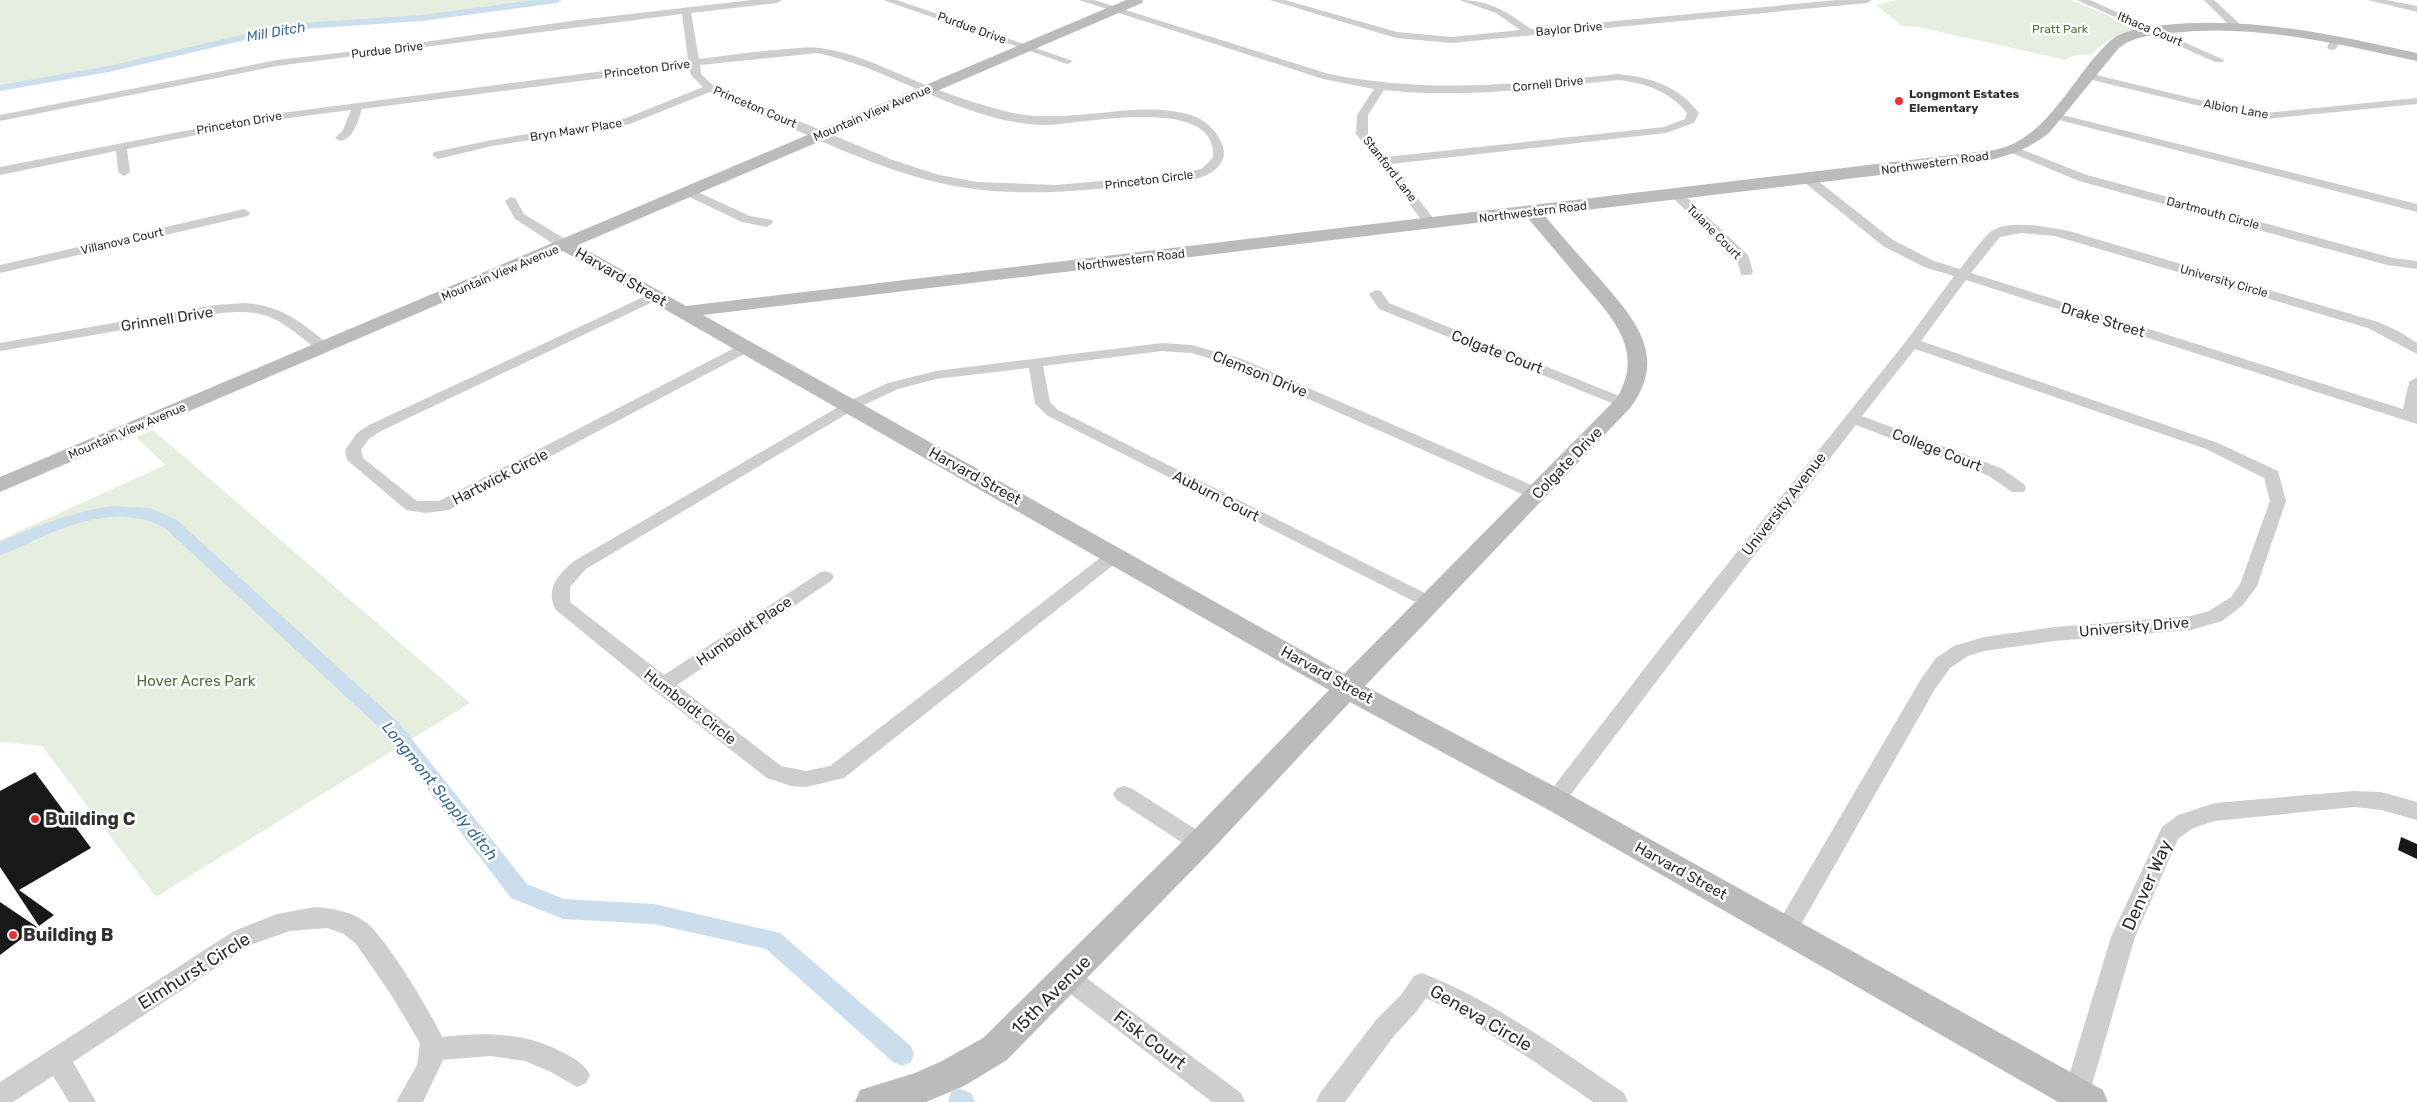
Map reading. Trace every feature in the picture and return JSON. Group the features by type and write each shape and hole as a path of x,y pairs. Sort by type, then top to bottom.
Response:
{"street":[{"name":"Purdue Drive","path":"0,118 244,68 398,49 534,28 777,0"},
{"name":"Purdue Drive","path":"888,0 1068,61"},
{"name":"Cornell Drive","path":"1084,0 1327,76 1381,87 1454,92 1632,78 1661,86 1675,93 1693,113 1690,121 1666,130 1383,161"},
{"name":"Mountain View Avenue","path":"2,481 324,348 1137,0"},
{"name":"Baylor Drive","path":"1275,0 1411,38 1452,40 1867,0"},
{"path":"1464,0 1499,11 1530,33"},
{"name":"Ithaca Court","path":"2082,0 2219,60"},
{"path":"2209,0 2237,27"},
{"path":"2373,0 2417,9"},
{"name":"Princeton Court","path":"686,11 696,75 710,88 822,135"},
{"name":"Northwestern Road","path":"681,312 1810,180 1973,159 2013,150 2033,138 2055,116 2113,45 2134,35 2154,31 2192,26 2237,27 2294,32 2334,44 2417,57"},
{"name":"Princeton Drive","path":"0,172 235,123 694,63 817,50 847,56 929,89"},
{"name":"Albion Lane","path":"2088,76 2233,111 2266,116 2303,114 2417,101"},
{"name":"Stanford Lane","path":"1381,87 1361,116 1359,125 1362,134 1431,223"},
{"name":"Bryn Mawr Place","path":"438,156 492,143 630,121 710,88"},
{"name":"Princeton Circle","path":"822,135 891,165 926,176 954,182 997,187 1043,188 1112,185 1192,176 1211,168 1218,161 1219,153 1215,140 1204,126 1187,116 1159,113 1066,122 1040,121 994,112 929,89"},
{"path":"341,138 348,131 358,106"},
{"path":"2055,116 2417,208"},
{"path":"121,147 124,172"},
{"name":"Dartmouth Circle","path":"2013,150 2084,178 2392,262 2417,265"},
{"name":"Drake Street","path":"1810,180 1888,243 1929,264 2413,418"},
{"path":"689,192 746,219 767,223"},
{"name":"Tulane Court","path":"1677,195 1743,258 1746,272"},
{"path":"511,201 519,216 565,245"},
{"name":"Colgate Drive","path":"1348,688 1538,494 1624,403 1633,390 1638,376 1638,357 1633,336 1622,317 1532,212"},
{"name":"Villanova Court","path":"0,269 244,214"},
{"name":"University Avenue","path":"1555,800 1668,652 1912,343 1995,234 2007,230 2025,228"},
{"name":"University Circle","path":"2025,228 2064,234 2373,325 2395,335 2417,350"},
{"name":"Harvard Street","path":"565,245 681,312 747,347 1116,555 1348,688 1555,800 1786,930 2080,1099"},
{"name":"Colgate Court","path":"1376,294 1384,306 1624,403"},
{"name":"Hartwick Circle","path":"654,296 375,428 364,436 353,450 355,460 412,506 425,508 443,506 747,347"},
{"name":"Grinnell Drive","path":"0,348 237,308 256,308 270,311 288,319 324,348"},
{"name":"University Drive","path":"1786,930 1928,684 1944,663 1961,651 1984,644 2055,634 2192,623 2214,616 2237,601 2248,586 2278,500 2272,475 2212,446 1912,343"},
{"name":"Clemson Drive","path":"850,406 893,386 923,378 1162,347 1192,349 1218,355 1538,494"},
{"name":"Auburn Court","path":"1035,362 1043,404 1053,413 1430,604"},
{"path":"2413,418 2417,382"},
{"name":"Humboldt Circle","path":"850,406 580,565 569,574 560,587 558,594 562,605 662,686 774,772 792,780 817,779 837,772 1116,555"},
{"name":"College Court","path":"1852,418 1995,472 2018,488"},
{"name":"Humboldt Place","path":"662,686 825,577"},
{"name":"15th Avenue","path":"872,1102 917,1089 952,1074 995,1049 1200,844 1348,688"},
{"path":"1124,794 1200,844"},
{"name":"Denver Way","path":"2080,1099 2123,937 2170,833 2186,821 2215,812 2334,800 2381,801 2417,811"},
{"name":"Elmhurst Circle","path":"0,1096 242,938 274,924 306,918 337,920 360,931 419,1016 432,1042 432,1050"},
{"name":"Fisk Court","path":"1068,978 1232,1102"},
{"name":"Geneva Circle","path":"1329,1102 1384,1028 1409,1003 1422,984 1461,1003 1532,1046 1615,1102"},
{"path":"409,1102 428,1070 432,1050 481,1043 524,1048 562,1063 577,1075"},
{"path":"57,1059 84,1102"}],"green space":[{"path":"0,0 545,0 411,18 283,26 106,69 0,87"},
{"name":"Pratt Park","path":"1896,0 2071,0 2136,27 2136,30 2107,41 2092,54 2073,56 2066,60 1918,27 1902,26 1876,5"},
{"name":"Hover Acres Park","path":"153,430 470,703 156,897 42,746 0,742 0,540 165,465 136,437"}],"building":[{"name":"Building C","path":"35,772 91,848 19,890 54,915 39,926 0,867 0,791"},
{"path":"2401,837 2417,844 2417,859 2398,850"},
{"path":"0,902 37,927 0,955"}],"waterway":[{"name":"Mill Ditch","path":"0,88 109,69 288,27 422,18 557,0"},
{"name":"Longmont Supply ditch","path":"0,549 73,519 112,511 150,514 171,524 392,728 519,891 563,909 654,914 772,940 902,1054"}],"place":[{"name":"Longmont Estates Elementary","path":"1899,101"},
{"name":"Building C","path":"35,819"},
{"name":"Building B","path":"13,935"}]}
